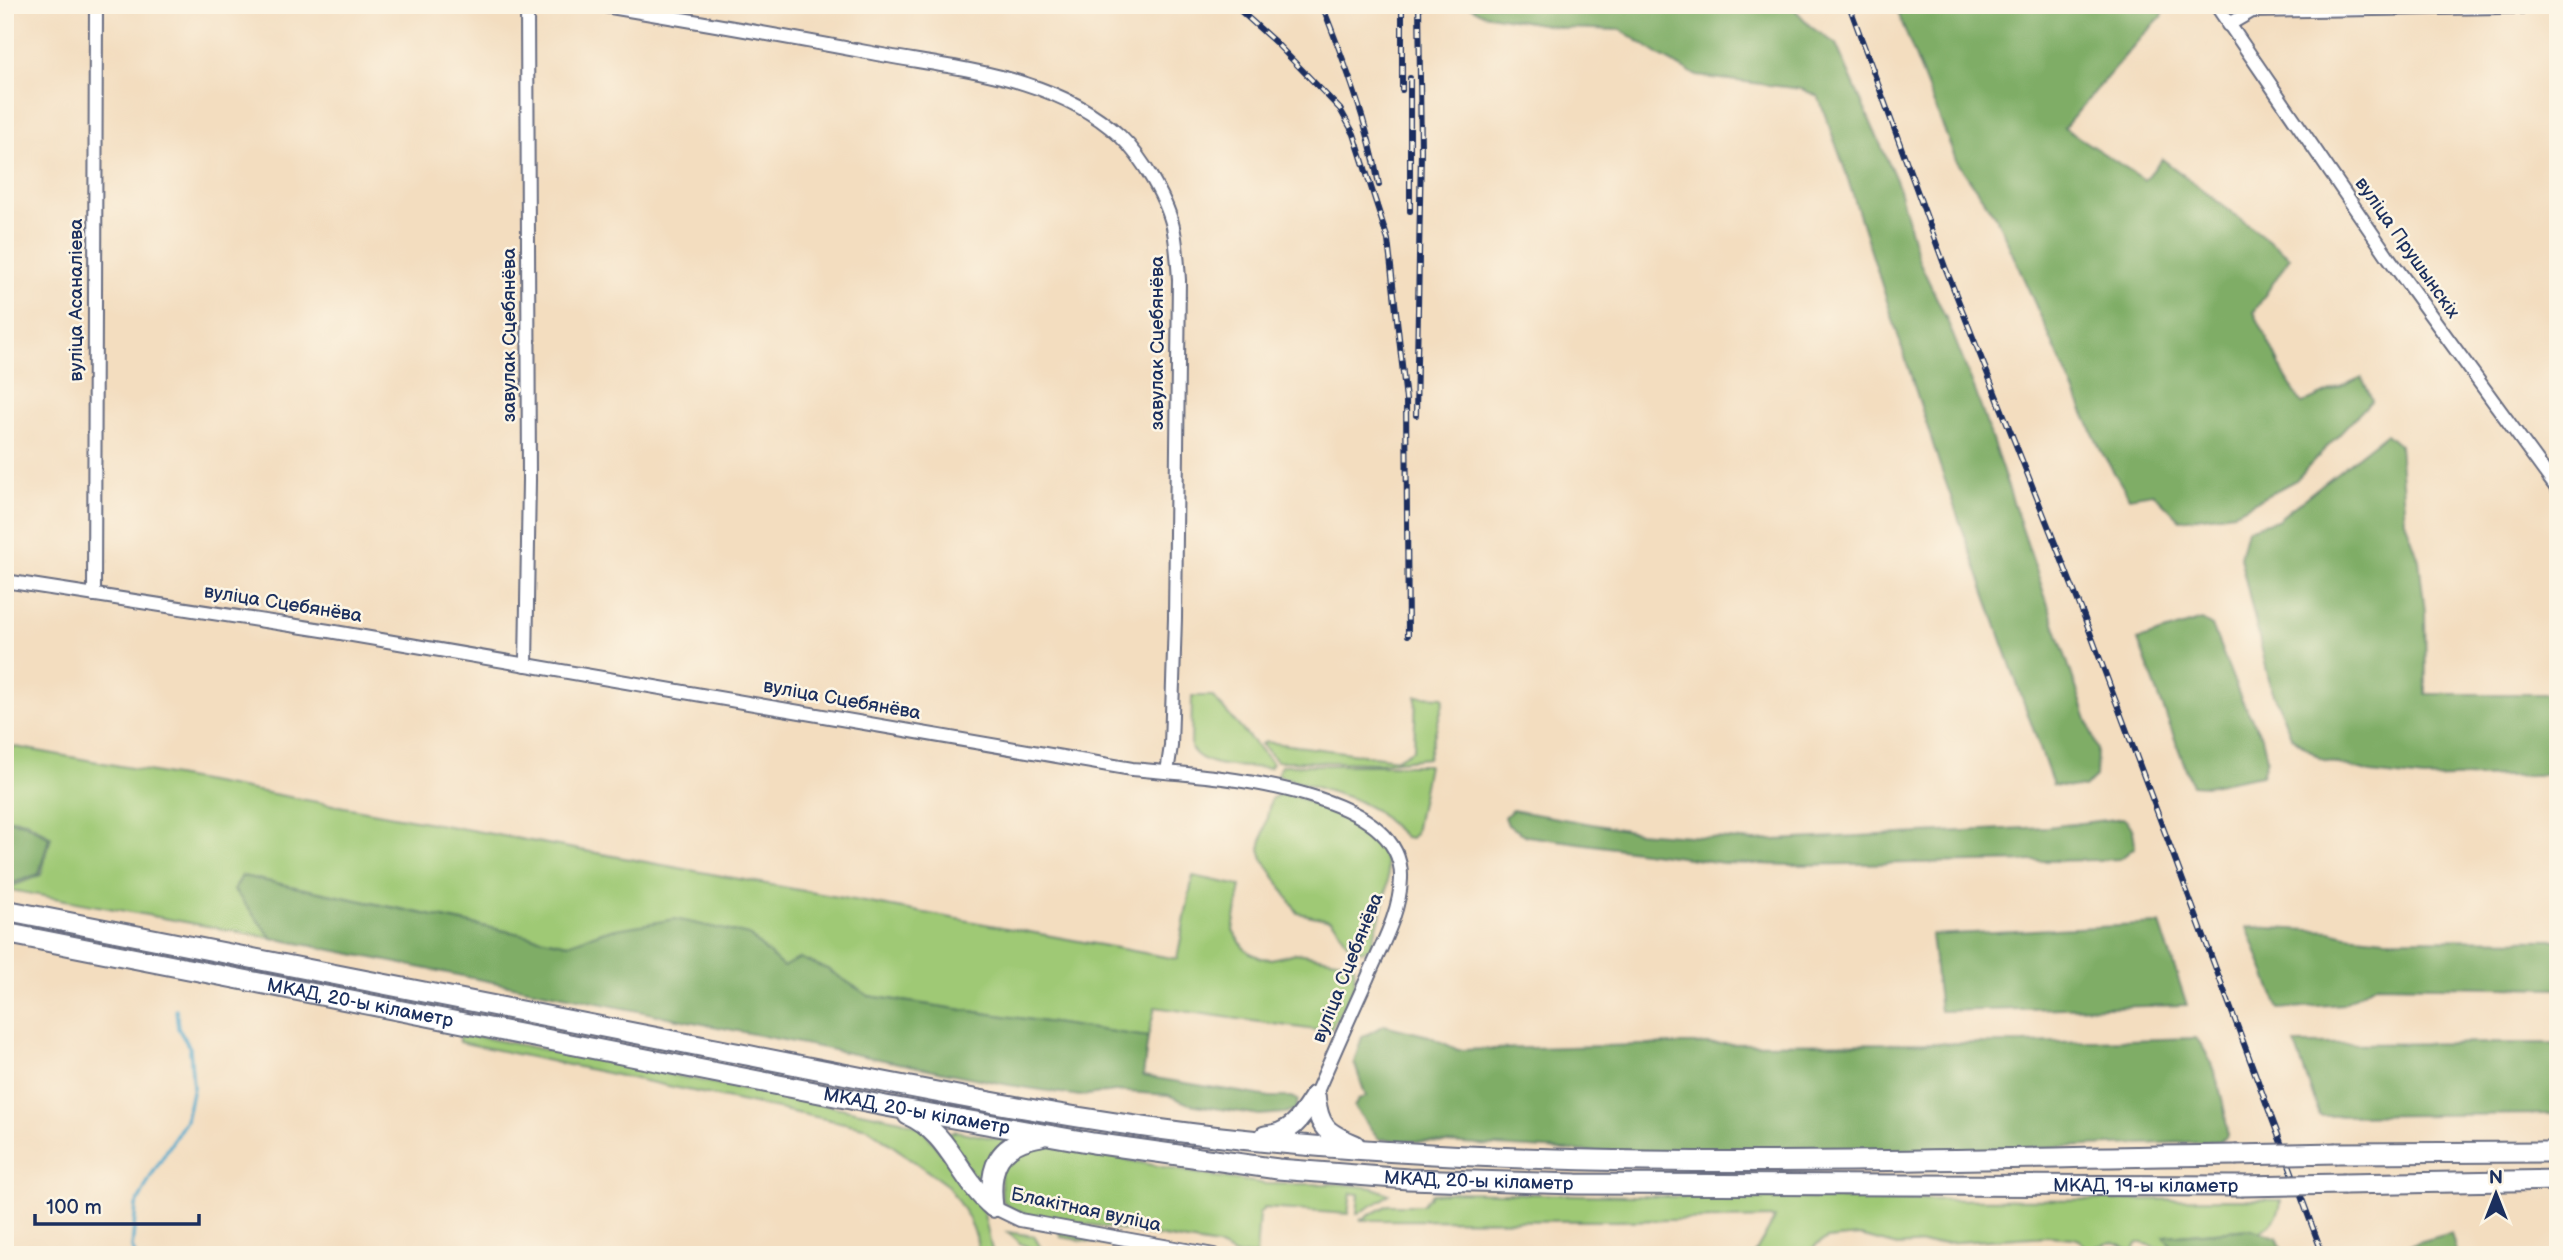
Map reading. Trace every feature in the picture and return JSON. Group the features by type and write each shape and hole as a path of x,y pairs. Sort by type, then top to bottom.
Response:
{"highway":[{"name":"МКАД, 20-ы кіламетр","path":"5,910 969,1098 1135,1126 1370,1151 1564,1160 1734,1161"},
{"name":"МКАД, 20-ы кіламетр","path":"5,933 886,1106 1178,1157 1278,1169 1469,1182 1734,1185"},
{"path":"1236,1138 1286,1132 1299,1121 1315,1096"},
{"path":"1315,1096 1318,1115 1326,1130 1331,1135 1370,1151"},
{"path":"886,1106 924,1122 938,1136 980,1197 993,1208"},
{"path":"993,1208 991,1177 999,1159 1016,1142 1051,1134"},
{"name":"МКАД, 19-ы кіламетр","path":"1734,1161 2558,1152"},
{"name":"МКАД, 19-ы кіламетр","path":"1734,1185 2241,1186 2558,1180"}],"street":[{"name":"вуліца Асаналіева","path":"94,595 96,5"},
{"name":"завулак Сцебянёва","path":"526,665 529,480 527,5"},
{"name":"завулак Сцебянёва","path":"599,5 987,73 1059,95 1121,137 1143,164 1166,205 1174,230 1179,280 1175,618 1171,746 1167,772"},
{"name":"вуліца Прушынскіх","path":"2216,5 2389,258 2558,490"},
{"path":"2228,25 2252,11 2558,6"},
{"name":"вуліца Сцебянёва","path":"5,581 211,611 1132,769 1264,784 1323,800 1372,824 1391,843 1398,858 1401,879 1389,928 1315,1096"},
{"name":"Блакітная вуліца","path":"993,1208 1020,1220 1214,1255"}],"green space":[{"path":"1467,5 1791,5 1811,27 1836,44 1897,182 1919,261 1947,320 1976,393 2097,749 2096,777 2084,788 2053,785 1940,466 1842,161 1818,96 1801,89 1697,76 1621,30 1564,28 1483,14"},
{"path":"1895,5 1965,5 1967,12 1980,5 2165,5 2162,17 2141,37 2064,128 2145,180 2162,159 2290,257 2254,312 2285,376 2302,404 2362,377 2372,400 2296,480 2234,513 2180,520 2153,493 2129,497 2101,451 1997,219 1956,160"},
{"path":"2386,434 2399,445 2405,520 2419,560 2425,612 2426,694 2558,694 2558,774 2424,779 2371,773 2321,759 2291,736 2270,684 2240,557 2247,529 2277,520"},
{"path":"2202,620 2212,626 2241,699 2262,737 2267,758 2262,775 2206,786 2192,785 2138,640"},
{"path":"1192,696 1212,696 1272,763 1269,768 1226,766 1197,755 1191,748"},
{"path":"1416,696 1443,697 1444,700 1428,758 1379,763 1277,761 1261,744 1266,742 1397,759 1414,749"},
{"path":"5,745 1177,959 1193,876 1241,886 1233,930 1250,953 1271,959 1296,953 1348,962 1354,966 1355,985 1329,1032 1155,1007 1148,1037 869,996 827,969 801,959 783,968 749,935 605,931 568,944 242,876 234,890 272,938 5,889 41,875 51,837 26,821 5,818"},
{"path":"1281,765 1428,765 1415,833 1411,838 1405,837 1375,810 1354,799 1277,775"},
{"path":"1280,794 1305,800 1354,825 1372,838 1382,852 1387,867 1387,884 1370,948 1361,951 1347,943 1331,920 1298,913 1263,859 1260,849 1271,799"},
{"path":"1512,810 1637,832 1754,841 2047,827 2123,818 2134,834 2135,847 2120,859 2098,860 1790,865 1724,863 1527,836 1508,825 1505,817"},
{"path":"5,820 25,823 49,838 39,874 5,886"},
{"path":"242,876 568,944 605,931 675,919 749,935 783,967 800,958 827,969 869,996 1148,1037 1143,1076 1298,1100 1296,1109 1285,1113 1259,1115 1189,1104 1168,1095 1114,1091 1080,1096 1009,1085 272,938 234,890"},
{"path":"2160,924 2187,1005 1940,1011 1931,935"},
{"path":"2247,927 2331,931 2386,939 2558,940 2558,988 2375,985 2343,1004 2279,1009"},
{"path":"1384,1025 1429,1036 1458,1050 1676,1044 2023,1043 2196,1038 2208,1058 2218,1084 2225,1112 2227,1136 2219,1141 1925,1152 1595,1152 1379,1139 1354,1107 1358,1100 1366,1097 1354,1062 1362,1037"},
{"path":"465,1034 901,1120 921,1127 975,1197 984,1214 993,1255 979,1255 976,1236 968,1217 948,1186 868,1128 459,1042 459,1037"},
{"path":"2558,1043 2558,1114 2320,1116 2295,1044"},
{"path":"956,1131 1008,1141 995,1153 985,1169 985,1194 948,1134"},
{"path":"1029,1141 1205,1175 1267,1184 1341,1184 1374,1188 1389,1194 1357,1214 1359,1194 1351,1193 1348,1214 1264,1208 1259,1214 1256,1255 1236,1255 1217,1246 1026,1214 1012,1209 1002,1200 1000,1166"},
{"path":"1461,1192 1850,1199 2281,1200 2275,1219 2260,1232 2251,1229 2164,1236 2176,1254 2143,1243 2138,1243 2129,1251 2112,1242 2085,1248 2080,1240 2074,1238 2048,1236 1897,1246 1860,1236 1827,1239 1816,1245 1808,1255 1754,1255 1775,1218 1617,1221 1360,1220 1388,1205 1422,1205 1432,1194"},
{"path":"2251,1229 2277,1237 2284,1255 2177,1255 2164,1236"},
{"path":"1007,1232 1034,1236 1045,1255 1021,1244"},
{"path":"1059,1232 1170,1253 1171,1255 1061,1237"},
{"path":"2451,1233 2457,1255 2377,1255 2379,1253"}],"waterway":[{"path":"135,1255 132,1248 136,1206 151,1176 186,1120 193,1087 190,1048 178,1028 176,1009"}],"railway":[{"path":"1234,5 1275,42 1340,109 1354,134 1388,240 1406,400 1408,635"},
{"path":"1322,5 1362,117 1379,185"},
{"path":"1402,5 1402,90"},
{"path":"1416,415 1421,151 1419,5"},
{"path":"1849,5 1945,267 2082,611 2323,1255"},
{"path":"1410,78 1410,211"}]}
